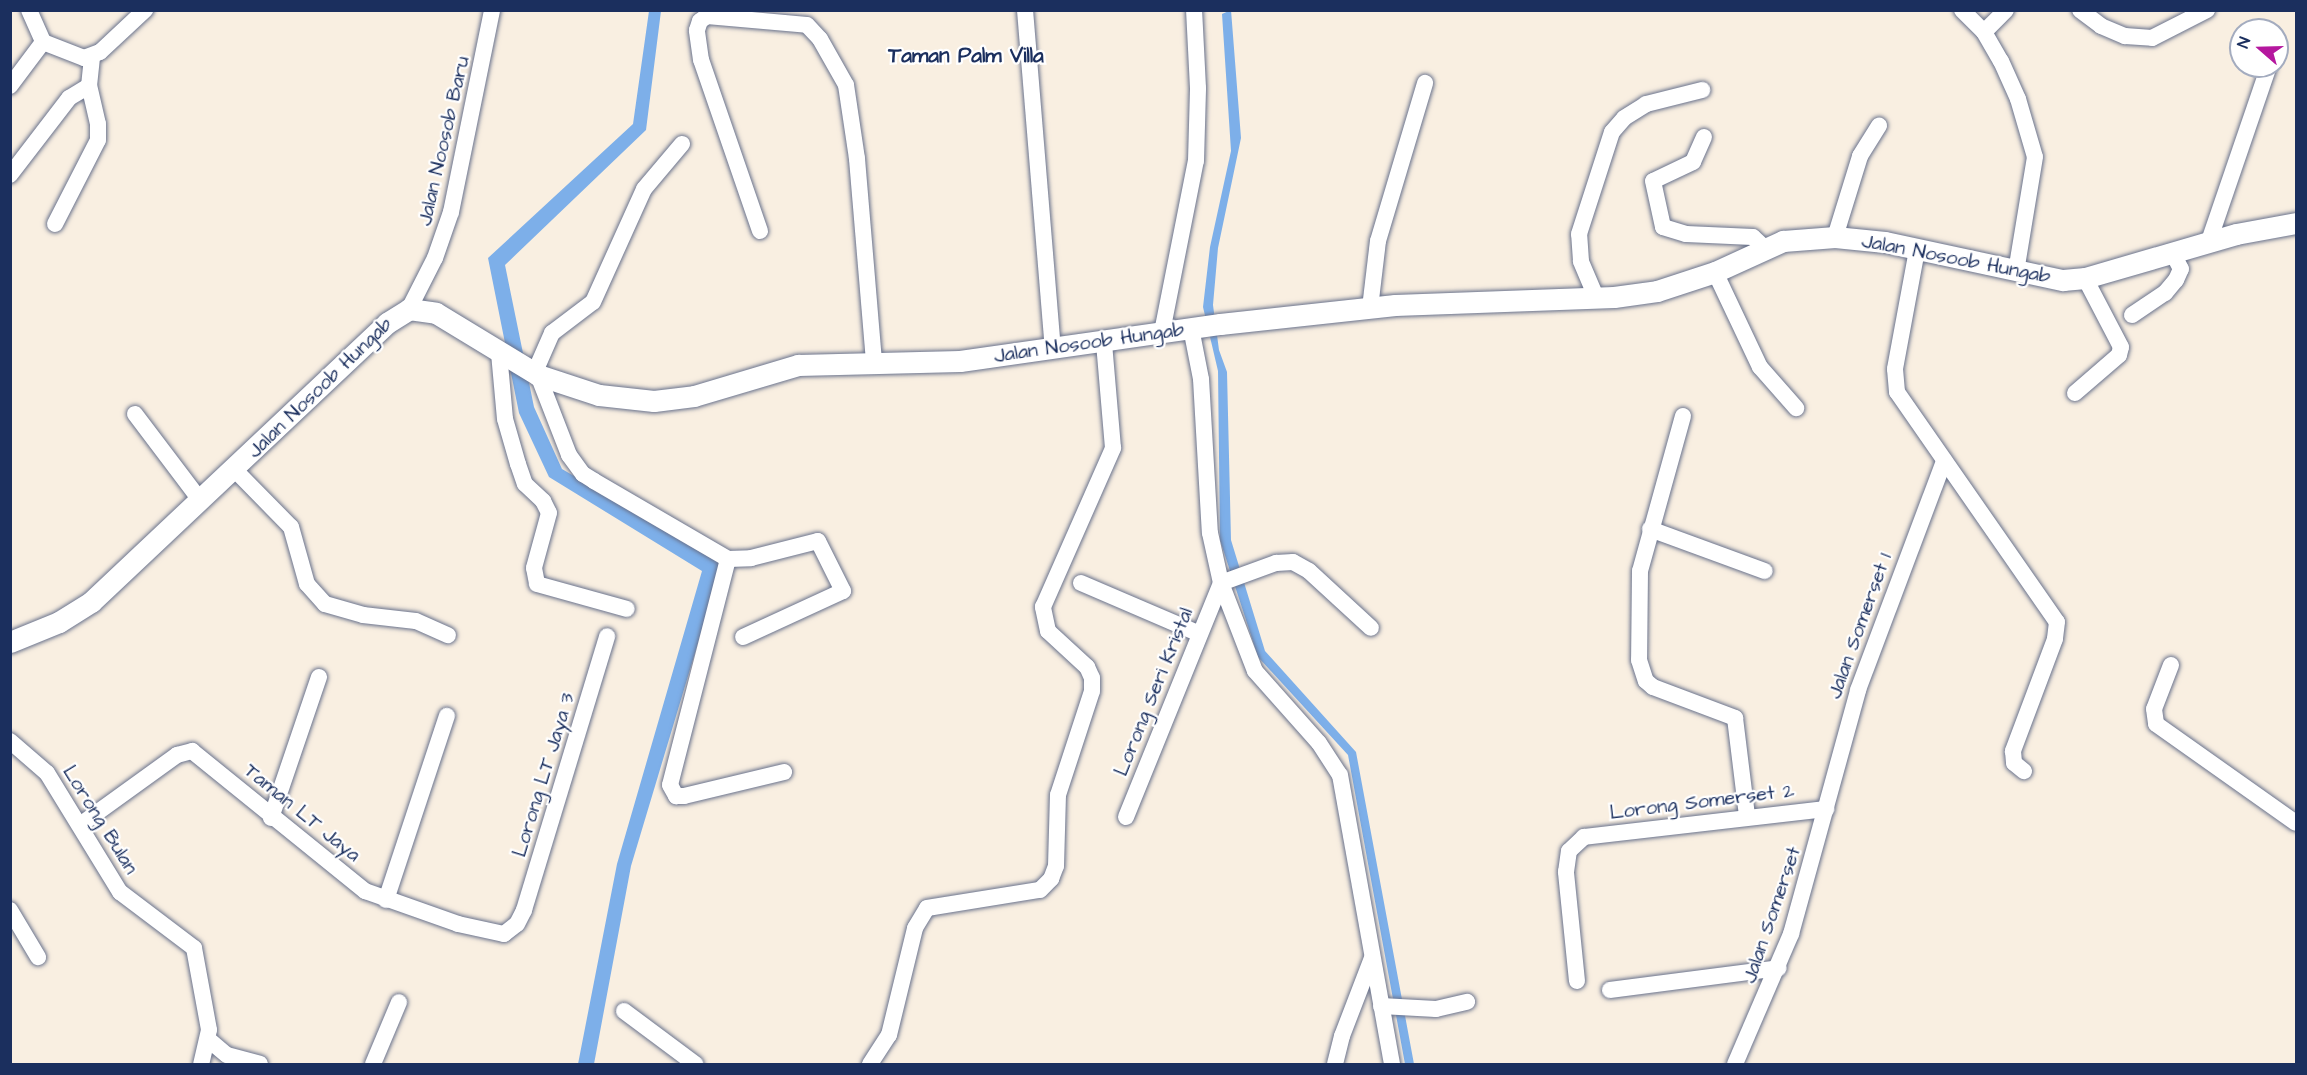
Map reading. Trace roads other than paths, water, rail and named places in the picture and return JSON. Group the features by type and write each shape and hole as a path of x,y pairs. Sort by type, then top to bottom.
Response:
{"main road":[{"name":"Jalan Nosoob Hungab","path":"10,642 59,622 91,602 387,323 408,309 436,313 534,374 599,395 654,401 694,396 798,364 960,361 1220,324 1370,308 1596,297 1657,291 1715,272 1782,241 1835,237 1885,242 2048,279 2085,278 2209,241 2296,223"}],"street":[{"path":"29,10 43,42 72,55 92,58"},
{"path":"55,224 98,140 98,124 89,86 92,58 145,10"},
{"name":"Jalan Noosob Baru","path":"408,309 435,258 452,212 492,10"},
{"path":"1025,10 1053,349"},
{"path":"1162,332 1196,161 1198,88 1194,10"},
{"path":"1962,10 1984,32 2018,99 2035,157 2016,272"},
{"path":"1984,32 2006,10"},
{"path":"2080,10 2101,26 2125,36 2152,38 2206,10"},
{"path":"760,231 701,60 697,30 699,21 707,16 807,25 820,39 846,86 857,159 874,363"},
{"path":"10,86 43,42"},
{"path":"2209,241 2265,78"},
{"path":"1370,308 1378,240 1425,83"},
{"path":"10,175 69,98 89,86"},
{"path":"1596,297 1581,261 1579,234 1611,132 1624,118 1646,104 1702,90"},
{"path":"1835,237 1860,156 1879,125"},
{"path":"1704,137 1693,162 1653,181 1663,227 1686,234 1753,237 1766,249"},
{"path":"682,144 644,189 593,302 552,333 534,374 555,425 583,474 728,559 751,558 818,541 843,591 743,637"},
{"path":"1917,250 1895,382 1902,402 2057,622 2055,639 2012,757 2024,771"},
{"path":"2132,315 2165,293 2176,280 2181,269 2172,252"},
{"path":"1715,272 1760,367 1796,408"},
{"path":"2074,393 2119,355 2121,347 2085,278"},
{"path":"1195,328 1201,379 1210,533 1255,671 1324,749 1340,775 1392,1065"},
{"path":"870,1065 889,1035 915,928 927,908 1040,890 1051,879 1056,866 1059,795 1092,691 1092,678 1087,667 1048,631 1043,608 1113,448 1104,342"},
{"path":"503,356 505,419 518,464 525,484 543,501 549,513 534,568 537,584 627,609"},
{"path":"135,414 200,500"},
{"path":"1683,416 1640,571 1642,671 1646,681 1663,692 1735,718 1747,816"},
{"name":"Jalan Somerset 1","path":"1826,809 1858,690 1944,461"},
{"path":"234,469 291,527 307,584 325,604 346,612 416,621 448,635"},
{"path":"1650,529 1765,571"},
{"path":"728,559 670,785 676,796 684,796 784,772"},
{"path":"1225,581 1246,572 1293,562 1309,572 1371,628"},
{"name":"Lorong Seri Kristal","path":"1126,817 1200,634 1225,581"},
{"path":"1081,583 1200,634"},
{"name":"Lorong LT Jaya 3","path":"517,924 540,861 607,636"},
{"path":"2170,665 2154,709 2156,724 2296,823"},
{"path":"271,818 319,677"},
{"path":"386,900 447,716"},
{"name":"Lorong Bulan","path":"14,750 47,773 120,892 194,948 205,990 209,1040 201,1065"},
{"name":"Taman LT Jaya","path":"80,825 186,751 201,755 271,818 355,883 386,900 495,934 511,930 517,924"},
{"name":"Lorong Somerset 2","path":"1577,981 1566,872 1569,851 1584,837 1747,816 1826,809"},
{"name":"Jalan Somerset","path":"1735,1065 1779,968 1804,895 1826,809"},
{"path":"10,910 38,957"},
{"path":"1335,1065 1342,1036 1373,957"},
{"path":"1610,990 1779,968"},
{"path":"373,1065 399,1002"},
{"path":"1382,1006 1415,1010 1467,1002"},
{"path":"624,1011 695,1065"},
{"path":"209,1040 227,1055 260,1065"}],"water":[{"path":"1231,10 1241,138 1218,248 1213,305 1219,350 1227,372 1231,540 1265,651 1356,752 1414,1064 1405,1064 1348,755 1258,657 1220,540 1218,371 1203,307 1210,247 1231,151 1222,14"},
{"path":"649,11 661,11 646,130 505,265 534,407 562,469 722,563 631,866 594,1064 578,1064 617,864 702,571 549,477 519,413 488,258 633,124"}],"district":[{"name":"Taman Palm Villa","path":"966,56"}]}
